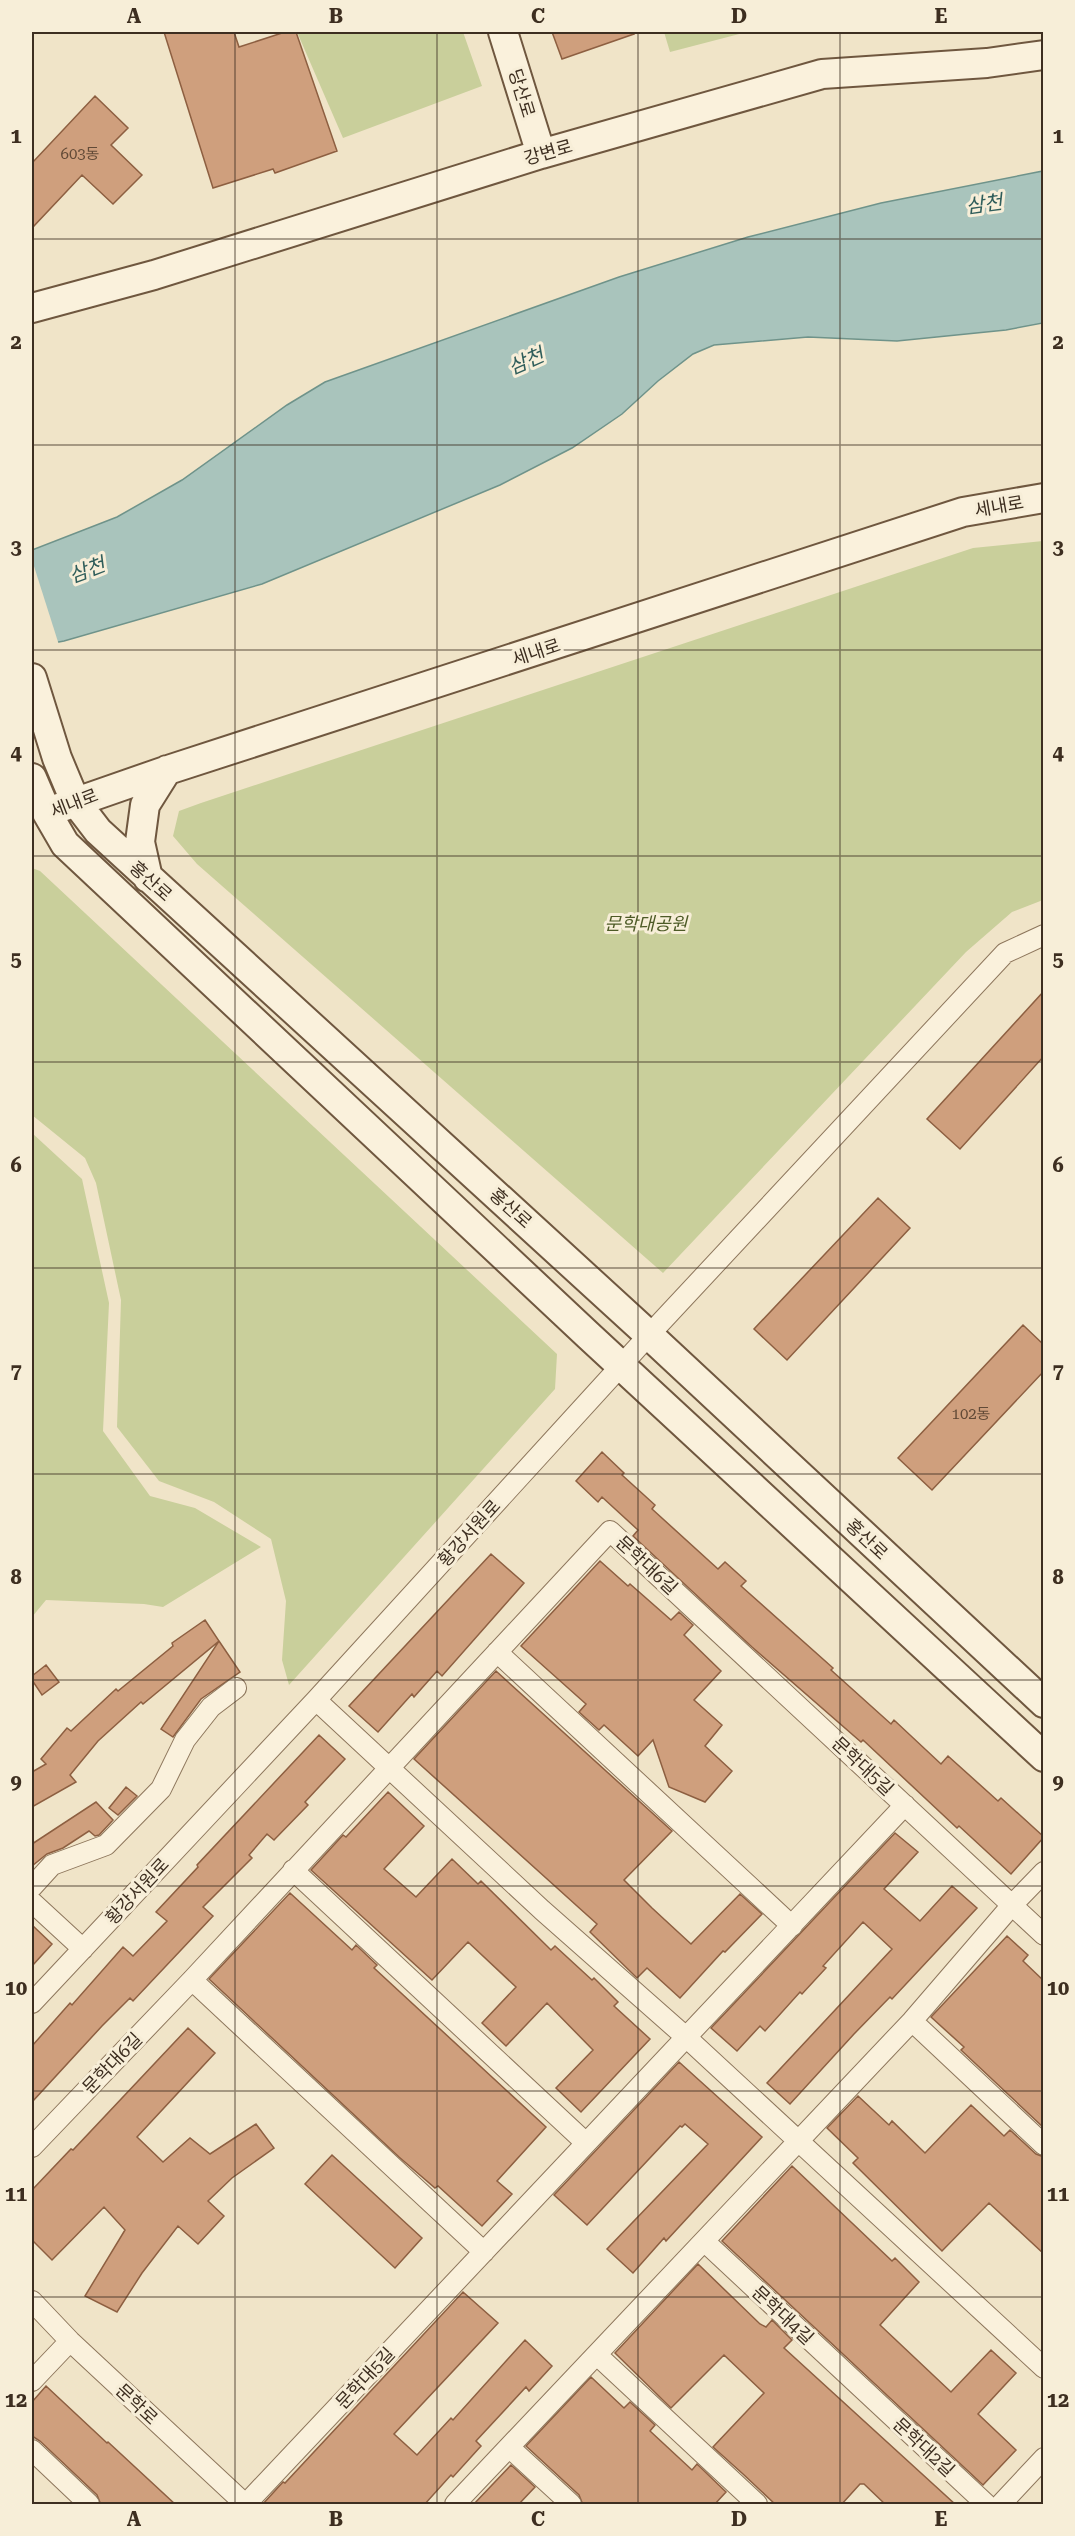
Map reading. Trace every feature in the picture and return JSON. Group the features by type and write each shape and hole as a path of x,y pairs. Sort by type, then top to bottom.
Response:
{"street":[{"name":"당산로","path":"503,32 541,154"},
{"name":"강변로","path":"32,308 154,275 541,154 822,74 987,63 1044,56"},
{"name":"강변로","path":"32,297 63,299"},
{"name":"세내로","path":"39,816 75,801 167,770 963,513 1044,498"},
{"name":"홍산로","path":"32,678 57,758 75,801 98,831 649,1335 1044,1703"},
{"path":"148,878 140,842 145,805 167,770"},
{"name":"홍산로","path":"32,778 39,816 65,844 622,1366 1044,1757"},
{"name":"황강서원로","path":"32,2003 316,1700 649,1335 1005,953 1044,935"},
{"name":"문학대6길","path":"32,2147 192,1980 610,1531 752,1663"},
{"path":"497,1652 792,1926"},
{"name":"문학대5길","path":"245,2505 905,1805 752,1663"},
{"path":"32,1887 52,1865 105,1845 161,1789 185,1740 211,1707 236,1688"},
{"path":"316,1700 542,1910 687,2038 1044,2368"},
{"path":"905,1805 1044,1935"},
{"path":"293,1870 586,2143"},
{"path":"455,2505 912,2021 1012,1905 1044,1872"},
{"path":"32,1902 83,1949"},
{"path":"192,1980 484,2252"},
{"path":"912,2021 1044,2145"},
{"name":"문학대4길","path":"704,2241 862,2389"},
{"name":"문학로","path":"32,2301 70,2341 245,2505"},
{"path":"32,2381 70,2341"},
{"path":"597,2355 756,2503"},
{"name":"문학대2길","path":"862,2389 986,2505"},
{"path":"509,2447 571,2505"},
{"path":"32,2451 89,2505"},
{"path":"1001,2505 1044,2458"}],"green space":[{"path":"297,32 463,32 482,86 343,138"},
{"path":"664,32 747,32 670,52"},
{"name":"문학대공원","path":"1043,541 1043,900 1012,912 966,952 663,1273 197,864 173,836 179,811 201,803 973,548"},
{"path":"32,868 40,871 557,1354 555,1389 289,1685 282,1660 286,1601 271,1539 214,1502 159,1481 117,1427 121,1300 96,1183 85,1158 32,1115"},
{"path":"32,1133 82,1179 109,1303 103,1431 150,1496 195,1508 261,1547 163,1607 144,1604 46,1600 32,1617"}],"water":[{"name":"삼천","path":"1043,171 1043,323 1006,330 897,341 808,337 714,345 693,354 658,381 622,414 572,448 500,485 262,584 64,641 32,647 32,550 117,517 182,480 287,405 325,382 619,277 748,237 881,203"}],"pier":[{"path":"32,560 59,645 32,650"}],"building":[{"path":"164,32 234,32 239,47 285,32 296,32 337,151 275,173 273,169 213,188"},
{"path":"552,32 633,32 634,34 562,59"},
{"path":"95,96 128,128 111,145 142,175 113,204 82,175 32,228 32,163"},
{"path":"1044,991 1044,1056 960,1149 927,1119"},
{"path":"878,1198 910,1228 787,1360 754,1329"},
{"path":"1023,1325 1044,1345 1044,1371 932,1490 898,1458"},
{"path":"602,1452 624,1473 622,1475 655,1505 652,1509 718,1569 725,1562 746,1581 741,1586 833,1668 831,1670 891,1724 894,1720 941,1764 948,1756 998,1801 1001,1798 1044,1837 1011,1874 959,1826 957,1828 863,1740 861,1742 752,1647 633,1536 638,1530 602,1497 598,1502 576,1481"},
{"path":"491,1554 524,1583 442,1676 437,1671 414,1697 412,1694 378,1732 349,1706"},
{"path":"600,1561 671,1620 679,1612 693,1625 684,1635 721,1671 694,1700 722,1725 705,1746 732,1771 705,1802 669,1787 653,1740 638,1756 604,1725 599,1730 579,1712 586,1704 521,1646"},
{"path":"205,1620 219,1641 143,1704 141,1702 98,1741 70,1775 76,1782 32,1807 32,1772 46,1764 41,1759 67,1728 71,1731 116,1689 118,1691 173,1646 172,1643"},
{"path":"219,1641 240,1672 201,1699 173,1737 161,1729"},
{"path":"46,1665 59,1682 42,1695 32,1680 32,1676"},
{"path":"496,1671 672,1831 624,1880 691,1944 740,1894 762,1914 725,1952 723,1951 680,1998 647,1968 637,1978 590,1932 597,1924 414,1759"},
{"path":"319,1735 345,1759 305,1802 308,1805 274,1840 267,1834 249,1855 252,1858 203,1907 213,1916 133,2001 130,1998 102,2026 32,2102 32,2046 123,1947 133,1956 167,1921 156,1912"},
{"path":"126,1787 137,1796 118,1815 109,1808"},
{"path":"388,1792 424,1826 384,1869 416,1897 452,1859 478,1884 481,1881 551,1950 555,1946 592,1980 594,1978 618,2002 614,2006 650,2039 581,2112 556,2088 593,2050 547,2003 506,2046 482,2023 516,1987 468,1942 432,1980 311,1870 343,1835 346,1837"},
{"path":"96,1802 113,1820 99,1835 95,1836 89,1831 63,1848 47,1854 32,1866 32,1844"},
{"path":"895,1833 918,1852 884,1889 920,1921 952,1886 977,1908 892,1999 890,1997 854,2034 790,2104 767,2083 892,1949 863,1922 823,1966 826,1968 802,1994 800,1992 765,2031 760,2026 737,2051 711,2028"},
{"path":"290,1893 352,1950 356,1945 377,1965 374,1968 546,2127 497,2181 512,2194 482,2226 438,2186 435,2188 399,2157 209,1979"},
{"path":"32,1925 52,1944 32,1966"},
{"path":"1007,1936 1028,1955 1023,1961 1044,1981 1044,2128 961,2050 964,2047 931,2017"},
{"path":"188,2028 215,2053 137,2137 163,2162 190,2138 210,2154 256,2124 274,2148 232,2178 208,2201 224,2216 198,2244 178,2226 142,2273 117,2312 85,2296 125,2230 104,2207 52,2260 32,2240 32,2190"},
{"path":"679,2062 762,2137 666,2241 664,2238 633,2273 607,2249 708,2144 685,2124 680,2126 587,2225 554,2195"},
{"path":"858,2096 889,2125 892,2121 925,2153 971,2105 1004,2136 1010,2130 1036,2154 1044,2157 1044,2254 989,2203 942,2251 853,2163 858,2158 827,2128"},
{"path":"332,2155 422,2238 395,2268 305,2184"},
{"path":"792,2166 892,2261 895,2258 919,2282 880,2325 951,2392 991,2350 1016,2373 978,2414 1016,2450 983,2485 722,2241"},
{"path":"698,2264 760,2324 766,2327 772,2320 792,2340 784,2348 956,2505 886,2505 864,2484 860,2484 841,2505 776,2505 713,2447 764,2393 724,2355 671,2408 615,2353"},
{"path":"463,2292 498,2323 394,2434 417,2455 451,2418 453,2420 525,2340 552,2366 529,2391 526,2387 476,2441 481,2446 453,2477 451,2475 424,2505 262,2505 283,2482 285,2483"},
{"path":"591,2377 624,2408 630,2402 655,2425 650,2431 692,2470 697,2464 726,2492 714,2505 583,2505 579,2495 526,2446"},
{"path":"46,2386 176,2505 101,2505 97,2495 32,2436 32,2402"},
{"path":"511,2465 535,2487 518,2505 473,2505"}]}
